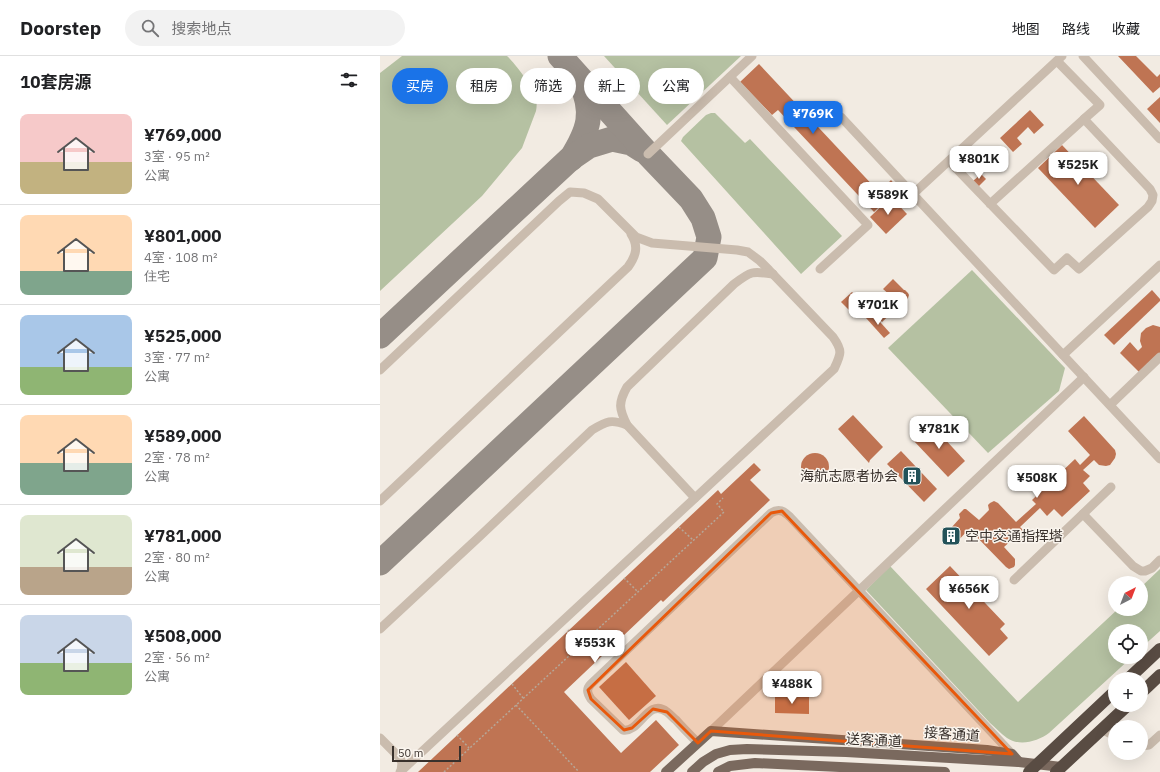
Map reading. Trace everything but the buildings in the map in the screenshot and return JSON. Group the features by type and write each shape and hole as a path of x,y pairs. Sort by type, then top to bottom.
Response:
{"highway":[{"path":"1135,672 1160,649"},
{"path":"1148,686 1160,675"},
{"path":"1033,768 1108,698"},
{"path":"1059,769 1121,712"}],"main road":[{"path":"666,772 711,731"},
{"name":"接客通道","path":"711,731 987,750 1012,754"},
{"name":"送客通道","path":"692,772 703,762 716,754 738,749 846,752 1019,762 1033,768 1059,769"},
{"path":"1012,754 1019,762"},
{"name":"送客通道","path":"718,772 730,766 755,763 945,772"}],"street":[{"path":"648,154 752,56"},
{"path":"1083,56 1160,139"},
{"path":"913,194 1060,58 1100,105 990,204"},
{"path":"730,77 868,224 820,269"},
{"path":"841,117 1160,459"},
{"path":"949,161 1054,270 1067,258 1079,269 1148,207 1152,201 1153,195 1150,189 1084,120"},
{"path":"380,370 570,192 584,193 598,199 636,237 652,243 748,252 760,260 833,337 839,346 840,356 834,368 401,772"},
{"path":"380,501 628,267 633,259 636,248 635,240 628,230"},
{"path":"1063,355 1160,265"},
{"path":"695,498 627,425 621,413 620,398 627,387 747,274 759,272 773,274"},
{"path":"1110,405 1160,357"},
{"path":"711,731 1084,377"},
{"path":"380,629 592,430 606,422 618,422 627,425"},
{"path":"1014,580 1111,487"},
{"path":"698,743 667,712 660,708 651,710 629,730 623,730 591,699 588,694 588,688 774,511 780,510 785,512 1012,754"},
{"path":"1083,514 1133,566 1138,569 1143,571 1152,568 1160,560"},
{"path":"1103,730 1108,732"},
{"path":"1148,745 1160,736"},
{"path":"380,738 400,758 404,760 415,759"},
{"path":"400,758 402,763 401,772"}],"path":[{"path":"445,772 724,512 716,504 723,498"},
{"path":"679,527 694,540"},
{"path":"624,578 638,592"},
{"path":"568,630 582,644"},
{"path":"512,684 524,698"},
{"path":"516,705 579,772"},
{"path":"457,735 470,748"}],"highlighted area":[{"path":"782,511 1012,754 711,731 698,743 667,712 653,709 632,728 624,730 591,699 588,690 771,513"}],"green space":[{"path":"402,56 507,56 520,72 520,104 536,104 537,107 522,148 482,196 380,291 380,73"},
{"path":"604,56 741,56 704,90 704,68 648,68 648,104 690,104 667,125 640,95 640,68 615,68"},
{"path":"715,113 745,143 750,139 842,236 801,274 681,141 683,137 706,115"},
{"path":"972,270 1065,368 1059,391 988,453 888,348"},
{"path":"890,566 1018,702 1110,616 1148,616 1148,580 1160,569 1160,631 1148,642 1148,624 1108,624 1108,664 1124,664 1116,672 1108,672 1108,679 1049,733 1029,742 1018,742 1007,738 990,723 866,590"}],"taxiway":[{"path":"380,563 705,258 709,237 703,218 691,199 648,154 560,56"},
{"path":"571,159 582,139 588,121 587,102 580,80"},
{"path":"380,336 570,159 589,146 612,139 631,143 642,150"}],"place":[{"name":"海航志愿者协会","path":"912,476"},
{"name":"空中交通指挥塔","path":"951,536"}]}
